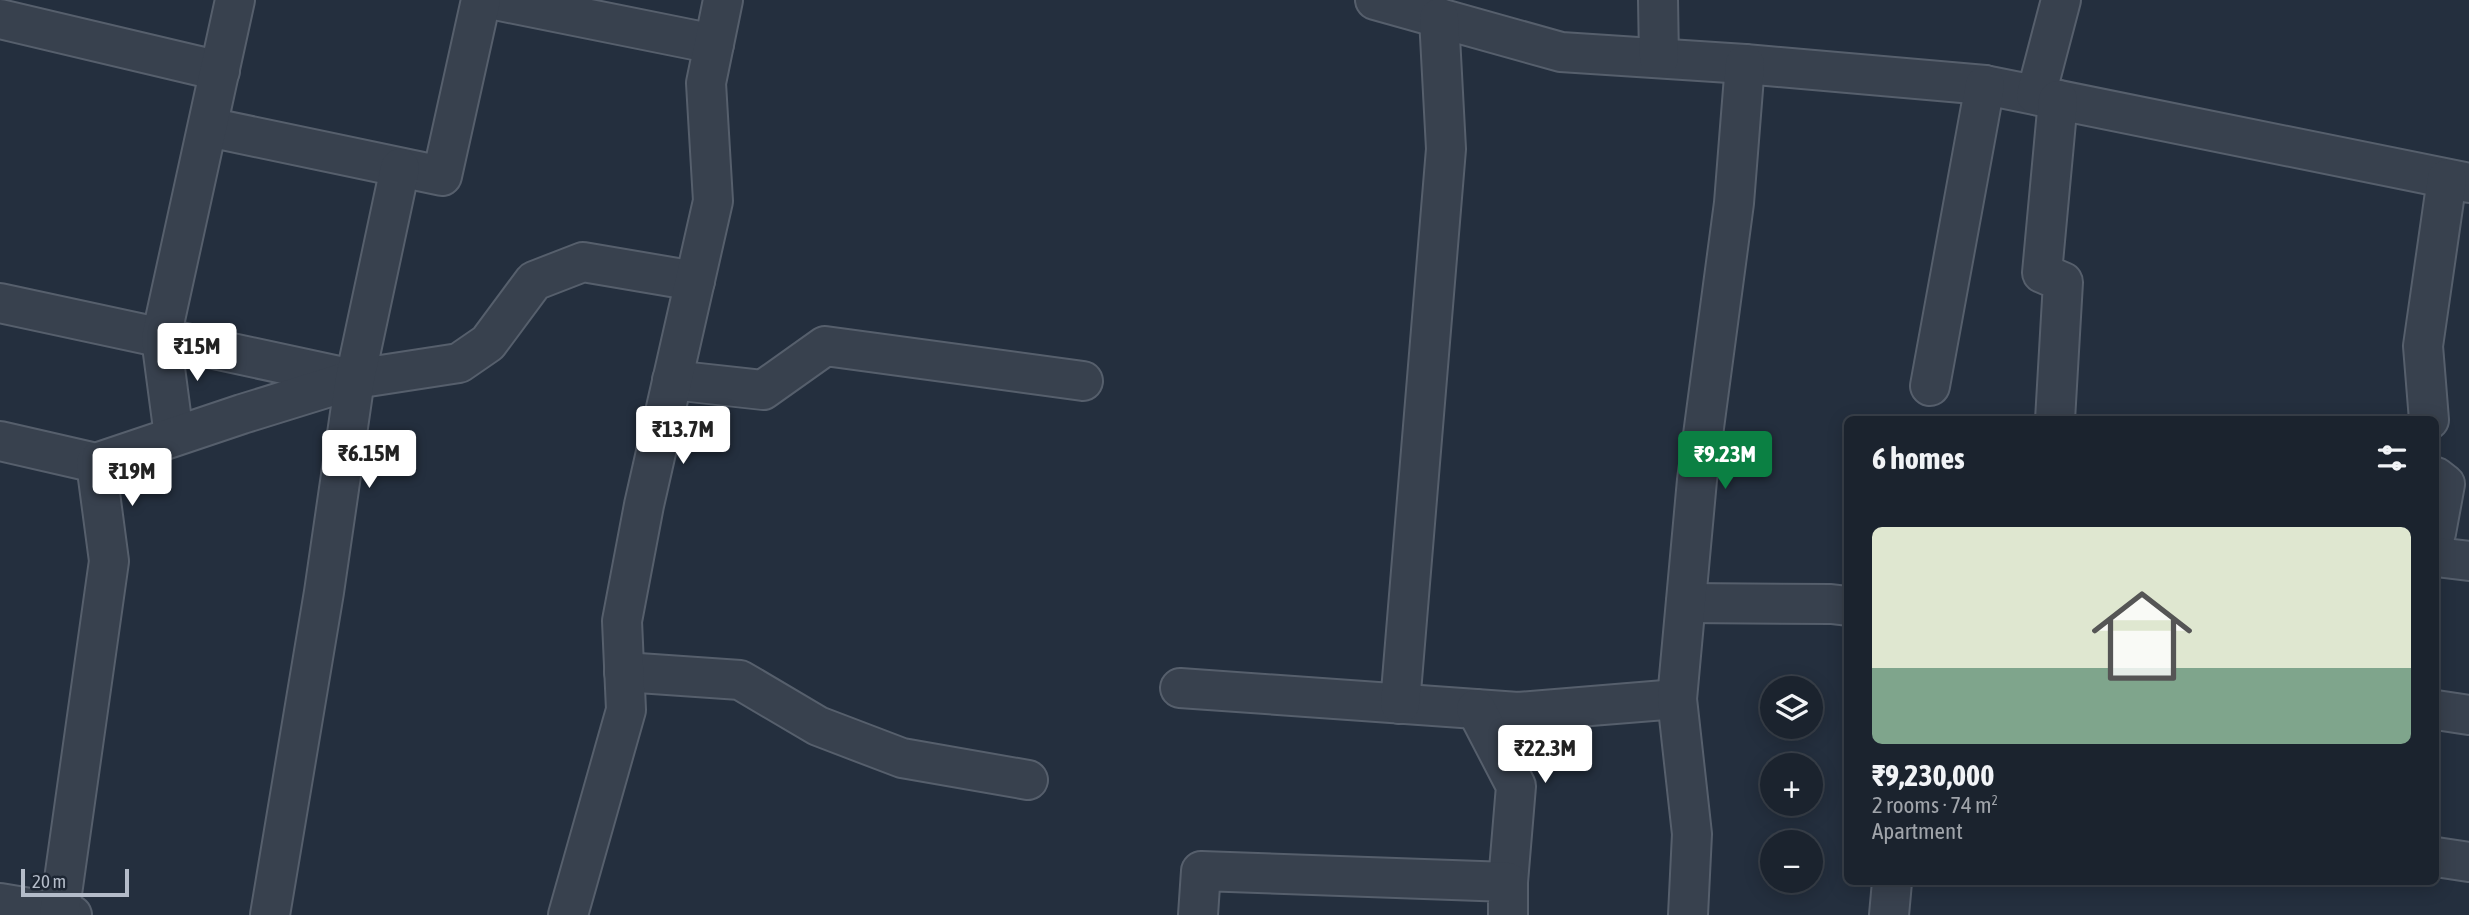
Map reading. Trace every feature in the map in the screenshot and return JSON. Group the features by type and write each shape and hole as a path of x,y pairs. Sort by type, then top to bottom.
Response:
{"street":[{"path":"174,436 161,338 236,0"},
{"path":"208,127 442,176 481,0"},
{"path":"495,0 714,44"},
{"path":"568,915 626,710 622,621 644,505 713,201 706,83 723,0"},
{"path":"1375,0 1561,52 1745,64 1985,85 2458,181 2423,346 2429,416"},
{"path":"1658,0 1659,58"},
{"path":"2055,416 2063,282 2042,273 2047,98 2061,0"},
{"path":"1400,704 1446,149 1439,18"},
{"path":"0,19 220,71"},
{"path":"1688,915 1692,834 1678,699 1697,480 1734,203 1745,64"},
{"path":"1930,386 1985,85"},
{"path":"270,915 324,592 355,379 400,168"},
{"path":"0,442 96,463 355,379 460,363 488,343 534,281 583,262 695,281"},
{"path":"0,303 355,379"},
{"path":"672,380 763,390 825,346 1083,381"},
{"path":"0,903 63,914 109,561 96,463"},
{"path":"2439,479 2445,484 2439,517"},
{"path":"2439,557 2469,561"},
{"path":"1686,603 1844,606"},
{"path":"624,672 740,680 818,726 902,758 1028,780"},
{"path":"1180,688 1518,712 1678,699"},
{"path":"1198,915 1201,871 1508,899 1516,786 1476,709"},
{"path":"2439,710 2469,715"},
{"path":"2439,857 2469,862"},
{"path":"1889,915 1892,885"}]}
